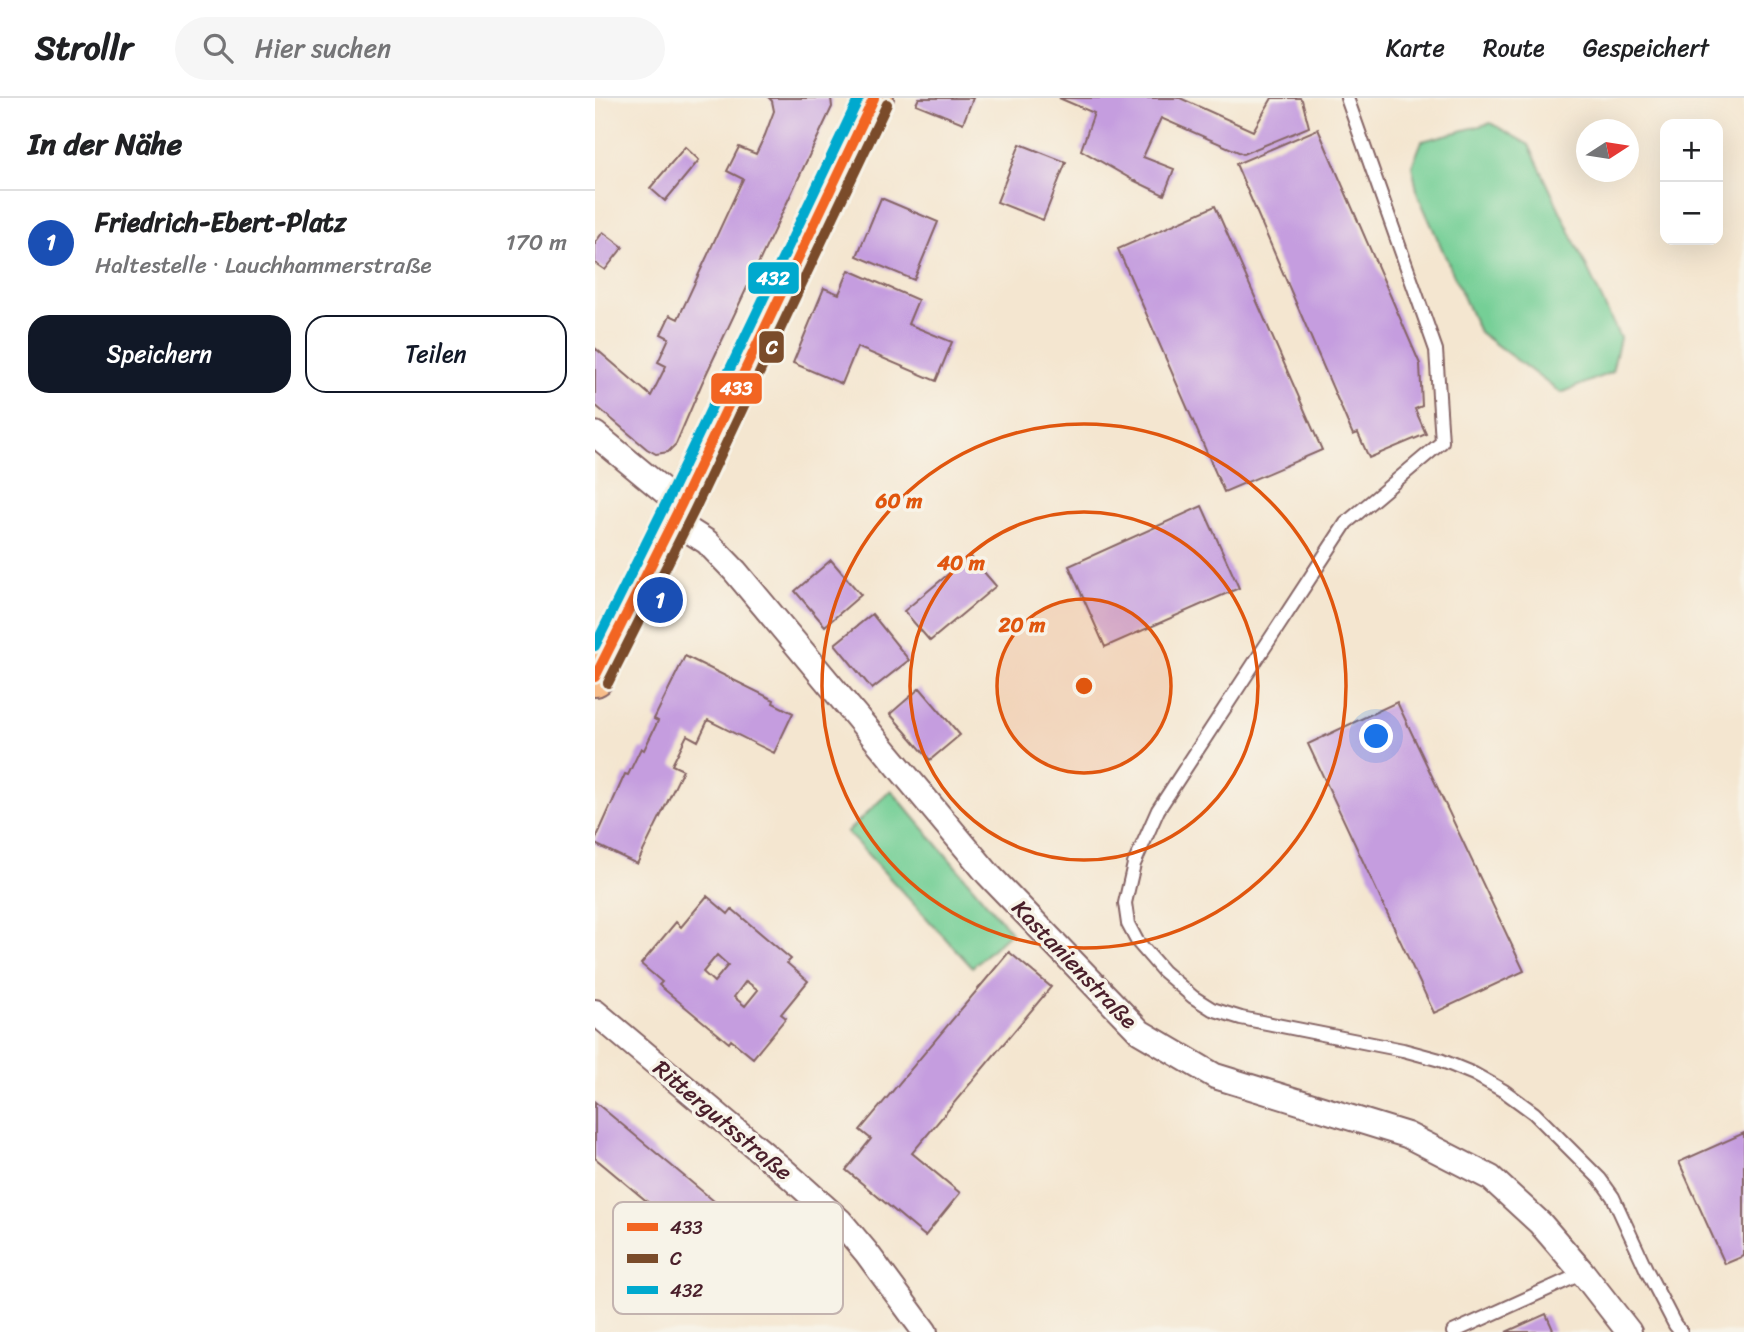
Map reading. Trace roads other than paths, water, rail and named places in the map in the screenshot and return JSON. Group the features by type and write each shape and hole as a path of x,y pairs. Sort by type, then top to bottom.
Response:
{"main road":[{"path":"595,677 678,513 874,98"}],"street":[{"name":"Kastanienstraße","path":"595,433 735,570 988,874 1140,1032 1215,1076 1406,1135 1491,1178 1540,1223 1629,1332"},
{"name":"Rittergutsstraße","path":"595,1012 819,1202"},
{"name":"Rittergutsstraße","path":"843,1225 925,1332"}],"lane":[{"path":"1347,98 1436,351 1442,442 1346,523 1158,810 1133,863 1125,903 1129,924 1137,941 1163,971 1193,997 1212,1009 1241,1018 1403,1050 1440,1060 1474,1074 1504,1091 1534,1114 1600,1179 1613,1197 1647,1271 1681,1332"},
{"path":"1453,1332 1583,1273"}],"place":[{"name":"Friedrich-Ebert-Platz","path":"660,600"}]}
